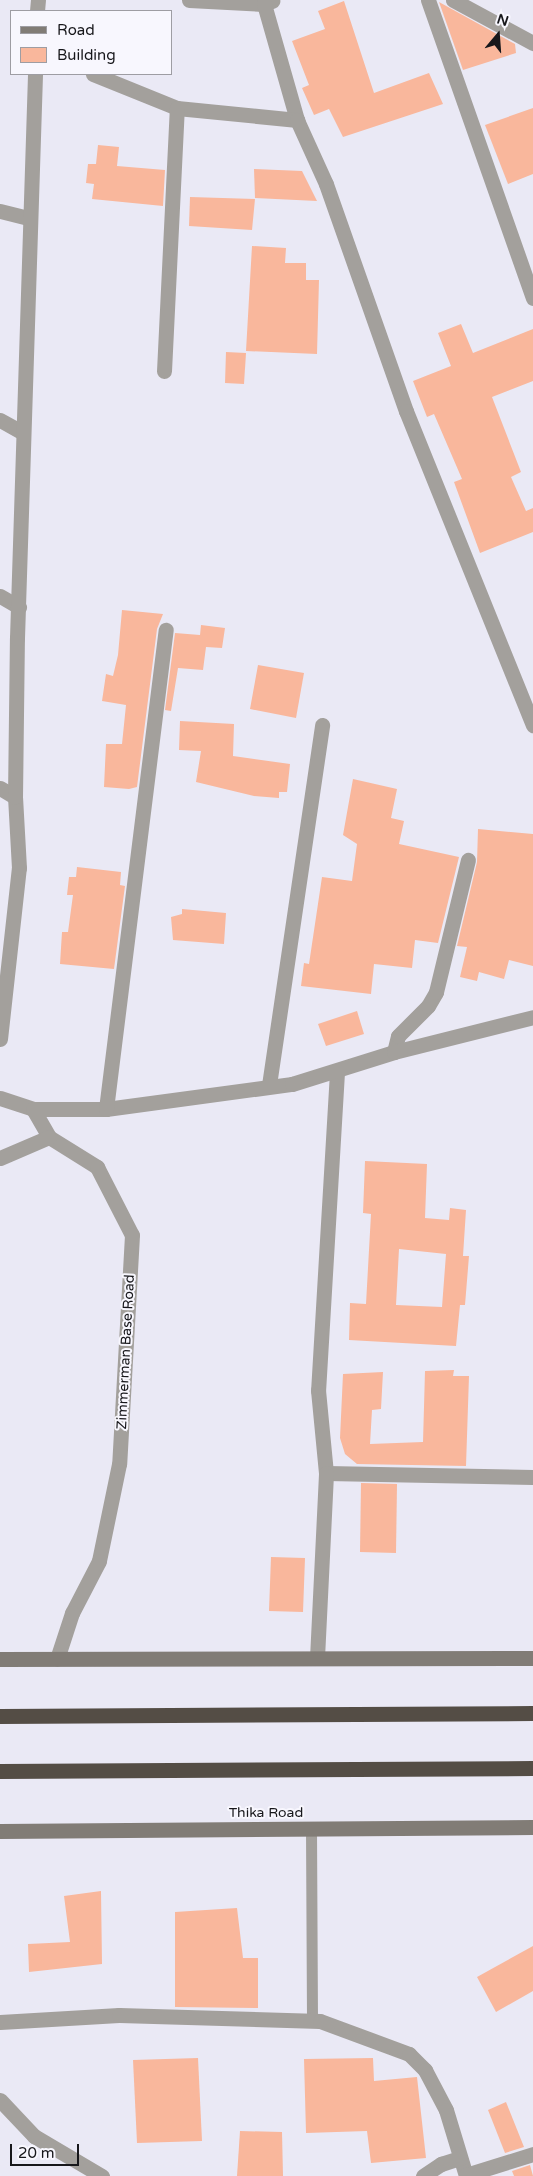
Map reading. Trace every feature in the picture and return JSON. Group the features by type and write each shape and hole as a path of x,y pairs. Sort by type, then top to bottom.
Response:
{"highway":[{"path":"0,1716 533,1714"},
{"path":"0,1771 533,1768"}],"main road":[{"path":"0,1659 533,1658"},
{"name":"Thika Road","path":"0,1831 533,1827"}],"street":[{"path":"189,0 269,2 297,120 326,184 406,411 533,725"},
{"path":"428,0 533,298"},
{"path":"453,0 533,43"},
{"path":"0,1039 19,868 15,797 28,218 35,75"},
{"path":"95,75 177,108 297,120"},
{"path":"164,370 177,108"},
{"path":"0,211 28,218"},
{"path":"0,420 23,433"},
{"path":"0,596 19,607"},
{"path":"106,1109 166,630"},
{"path":"270,1085 322,725"},
{"path":"0,788 15,797"},
{"path":"394,1052 398,1036 428,1006 436,992 468,860"},
{"path":"0,1098 33,1109 66,1112 106,1109 270,1085 292,1084 337,1072 394,1052 533,1017"},
{"path":"317,1658 326,1473 318,1390 337,1072"},
{"name":"Zimmerman Base Road","path":"33,1109 49,1138 97,1167 132,1236 119,1464 99,1561 72,1613 57,1659"},
{"path":"0,1158 49,1138"},
{"path":"326,1473 533,1477"},
{"path":"0,2022 119,2015 312,2020 409,2054 425,2070 446,2110 466,2176 533,2154"},
{"path":"0,2100 34,2136 102,2176"},
{"path":"423,2176 441,2164 460,2158"}],"lane":[{"path":"311,1829 312,2020"}],"building":[{"path":"344,1 374,93 429,73 443,104 343,137 329,109 314,115 302,88 309,85 292,41 325,29 318,11"},
{"path":"439,2 515,44 516,53 463,70"},
{"path":"533,108 533,174 508,184 485,125"},
{"path":"98,145 119,147 117,166 165,170 163,206 92,199 94,184 86,183 88,164 96,164"},
{"path":"254,169 302,171 317,201 255,198"},
{"path":"190,197 255,199 252,230 189,226"},
{"path":"252,246 286,248 285,263 306,263 306,280 319,280 317,354 246,351"},
{"path":"461,324 473,353 533,329 533,381 492,397 521,472 511,477 526,511 533,508 533,532 480,553 454,482 462,479 434,414 427,417 413,381 451,366 438,333"},
{"path":"226,352 246,353 244,384 225,383"},
{"path":"122,610 163,614 157,629 137,787 129,789 104,787 106,744 122,744 126,705 102,701 106,674 113,676 118,655"},
{"path":"201,625 225,628 222,648 206,647 203,670 178,668 171,711 165,710 175,633 200,635"},
{"path":"258,665 304,673 296,718 250,709"},
{"path":"180,721 234,724 233,756 290,764 287,792 279,792 279,798 254,796 196,782 201,751 179,750"},
{"path":"353,779 397,789 391,818 404,821 399,844 459,857 438,943 415,940 412,968 374,964 371,994 301,986 304,963 309,964 322,877 352,881 357,844 343,835"},
{"path":"478,829 533,834 533,966 509,960 504,979 479,972 477,981 460,977 467,947 457,946 477,862"},
{"path":"77,867 121,872 120,885 125,886 114,969 60,964 62,932 68,932 73,895 67,895 69,877 76,877"},
{"path":"182,909 226,913 224,944 173,940 171,917 182,914"},
{"path":"357,1011 364,1034 326,1046 318,1024"},
{"path":"365,1161 427,1164 425,1218 449,1220 450,1208 466,1210 463,1256 469,1256 465,1305 460,1305 456,1346 349,1340 350,1303 366,1304 371,1214 363,1213","holes":["399,1249 446,1254 442,1307 396,1305"]},
{"path":"454,1370 453,1376 469,1376 466,1466 357,1464 345,1454 340,1438 343,1374 383,1372 381,1409 372,1410 370,1444 423,1442 425,1371"},
{"path":"361,1483 397,1484 396,1553 360,1552"},
{"path":"271,1557 305,1558 303,1612 269,1611"},
{"path":"101,1891 102,1964 29,1972 28,1944 70,1942 64,1896"},
{"path":"237,1908 243,1958 258,1958 258,2008 175,2007 175,1912"},
{"path":"533,1946 533,1991 496,2012 477,1977"},
{"path":"198,2058 202,2141 137,2143 133,2060"},
{"path":"373,2058 374,2081 417,2077 426,2158 371,2163 367,2131 306,2133 304,2059"},
{"path":"506,2102 524,2147 505,2153 488,2110"},
{"path":"240,2131 282,2132 283,2176 237,2176"},
{"path":"530,2165 533,2176 514,2176 512,2171"}]}
